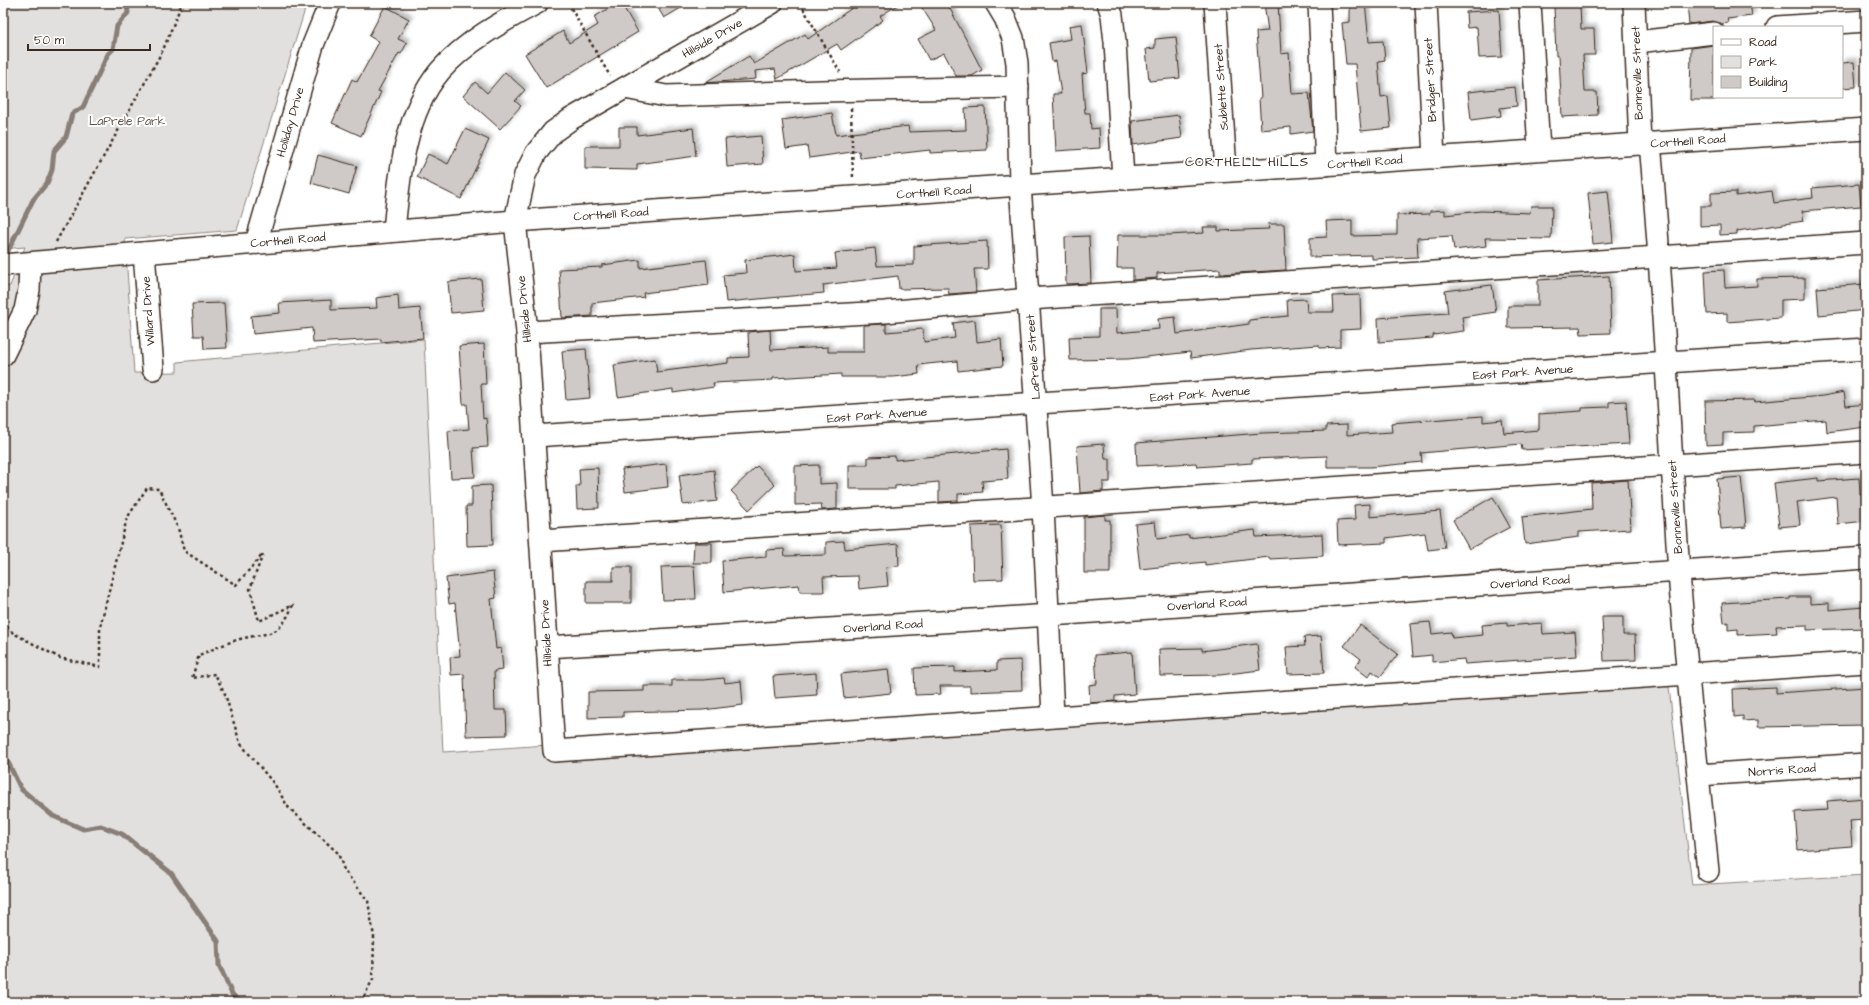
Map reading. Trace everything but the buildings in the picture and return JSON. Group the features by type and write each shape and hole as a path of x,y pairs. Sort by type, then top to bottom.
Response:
{"street":[{"name":"Holliday Drive","path":"256,243 313,44 330,3"},
{"path":"394,231 399,180 411,129 423,97 439,72 452,59 483,36 537,3"},
{"name":"Hillside Drive","path":"772,3 572,119 553,132 536,153 524,175 515,221 527,332 554,750 1053,716"},
{"name":"LaPrele Street","path":"996,3 1005,18 1012,38 1017,63 1020,185 1050,615 1053,716"},
{"path":"1108,3 1112,15 1115,42 1123,178"},
{"name":"Sublette Street","path":"1215,3 1226,172"},
{"path":"1320,3 1326,165"},
{"name":"Bridger Street","path":"1426,3 1434,158"},
{"path":"1530,3 1539,150"},
{"name":"Bonneville Street","path":"1634,3 1645,143 1660,258 1665,362 1687,675 1708,871"},
{"path":"1792,26 1866,21"},
{"path":"1637,42 1713,33"},
{"path":"622,90 666,96 1018,87"},
{"name":"Corthell Road","path":"5,265 515,221 1020,185 1866,129"},
{"path":"527,332 885,312 1029,299 1660,258 1866,243"},
{"name":"Willard Drive","path":"144,253 153,369"},
{"path":"3,355 25,310 37,263"},
{"name":"East Park Avenue","path":"534,436 1036,405 1866,349"},
{"path":"541,541 1866,452"},
{"name":"Overland Road","path":"547,647 1050,615 1866,558"},
{"path":"1053,716 1866,662"},
{"name":"Norris Road","path":"1698,776 1866,764"}],"path":[{"path":"37,263 163,50 182,3"},
{"path":"568,3 622,90"},
{"path":"3,622 13,633 60,658 100,667 100,627 127,518 148,488 159,489 178,528 184,551 236,585 263,554 250,589 259,621 293,605 285,623 272,634 240,639 199,655 192,678 215,674 225,694 240,742 275,785 288,807 338,853 344,870 368,901 374,937 373,979 361,1002"}],"green space":[{"name":"LaPrele Park","path":"3,3 307,3 237,230 125,239 134,373 177,372 177,362 424,339 443,752 1667,670 1692,885 1866,875 1866,1002 3,1002 3,287 10,286 25,247 3,249"}],"waterway":[{"path":"4,259 33,200 47,183 52,170 54,151 66,137 72,114 83,107 108,54 113,49 117,26 128,13 127,3"},
{"path":"3,752 21,789 53,816 83,829 101,826 122,834 171,873 218,941 219,965 232,994 239,1002"}],"district":[{"name":"CORTHELL HILLS","path":"1247,161"}]}
